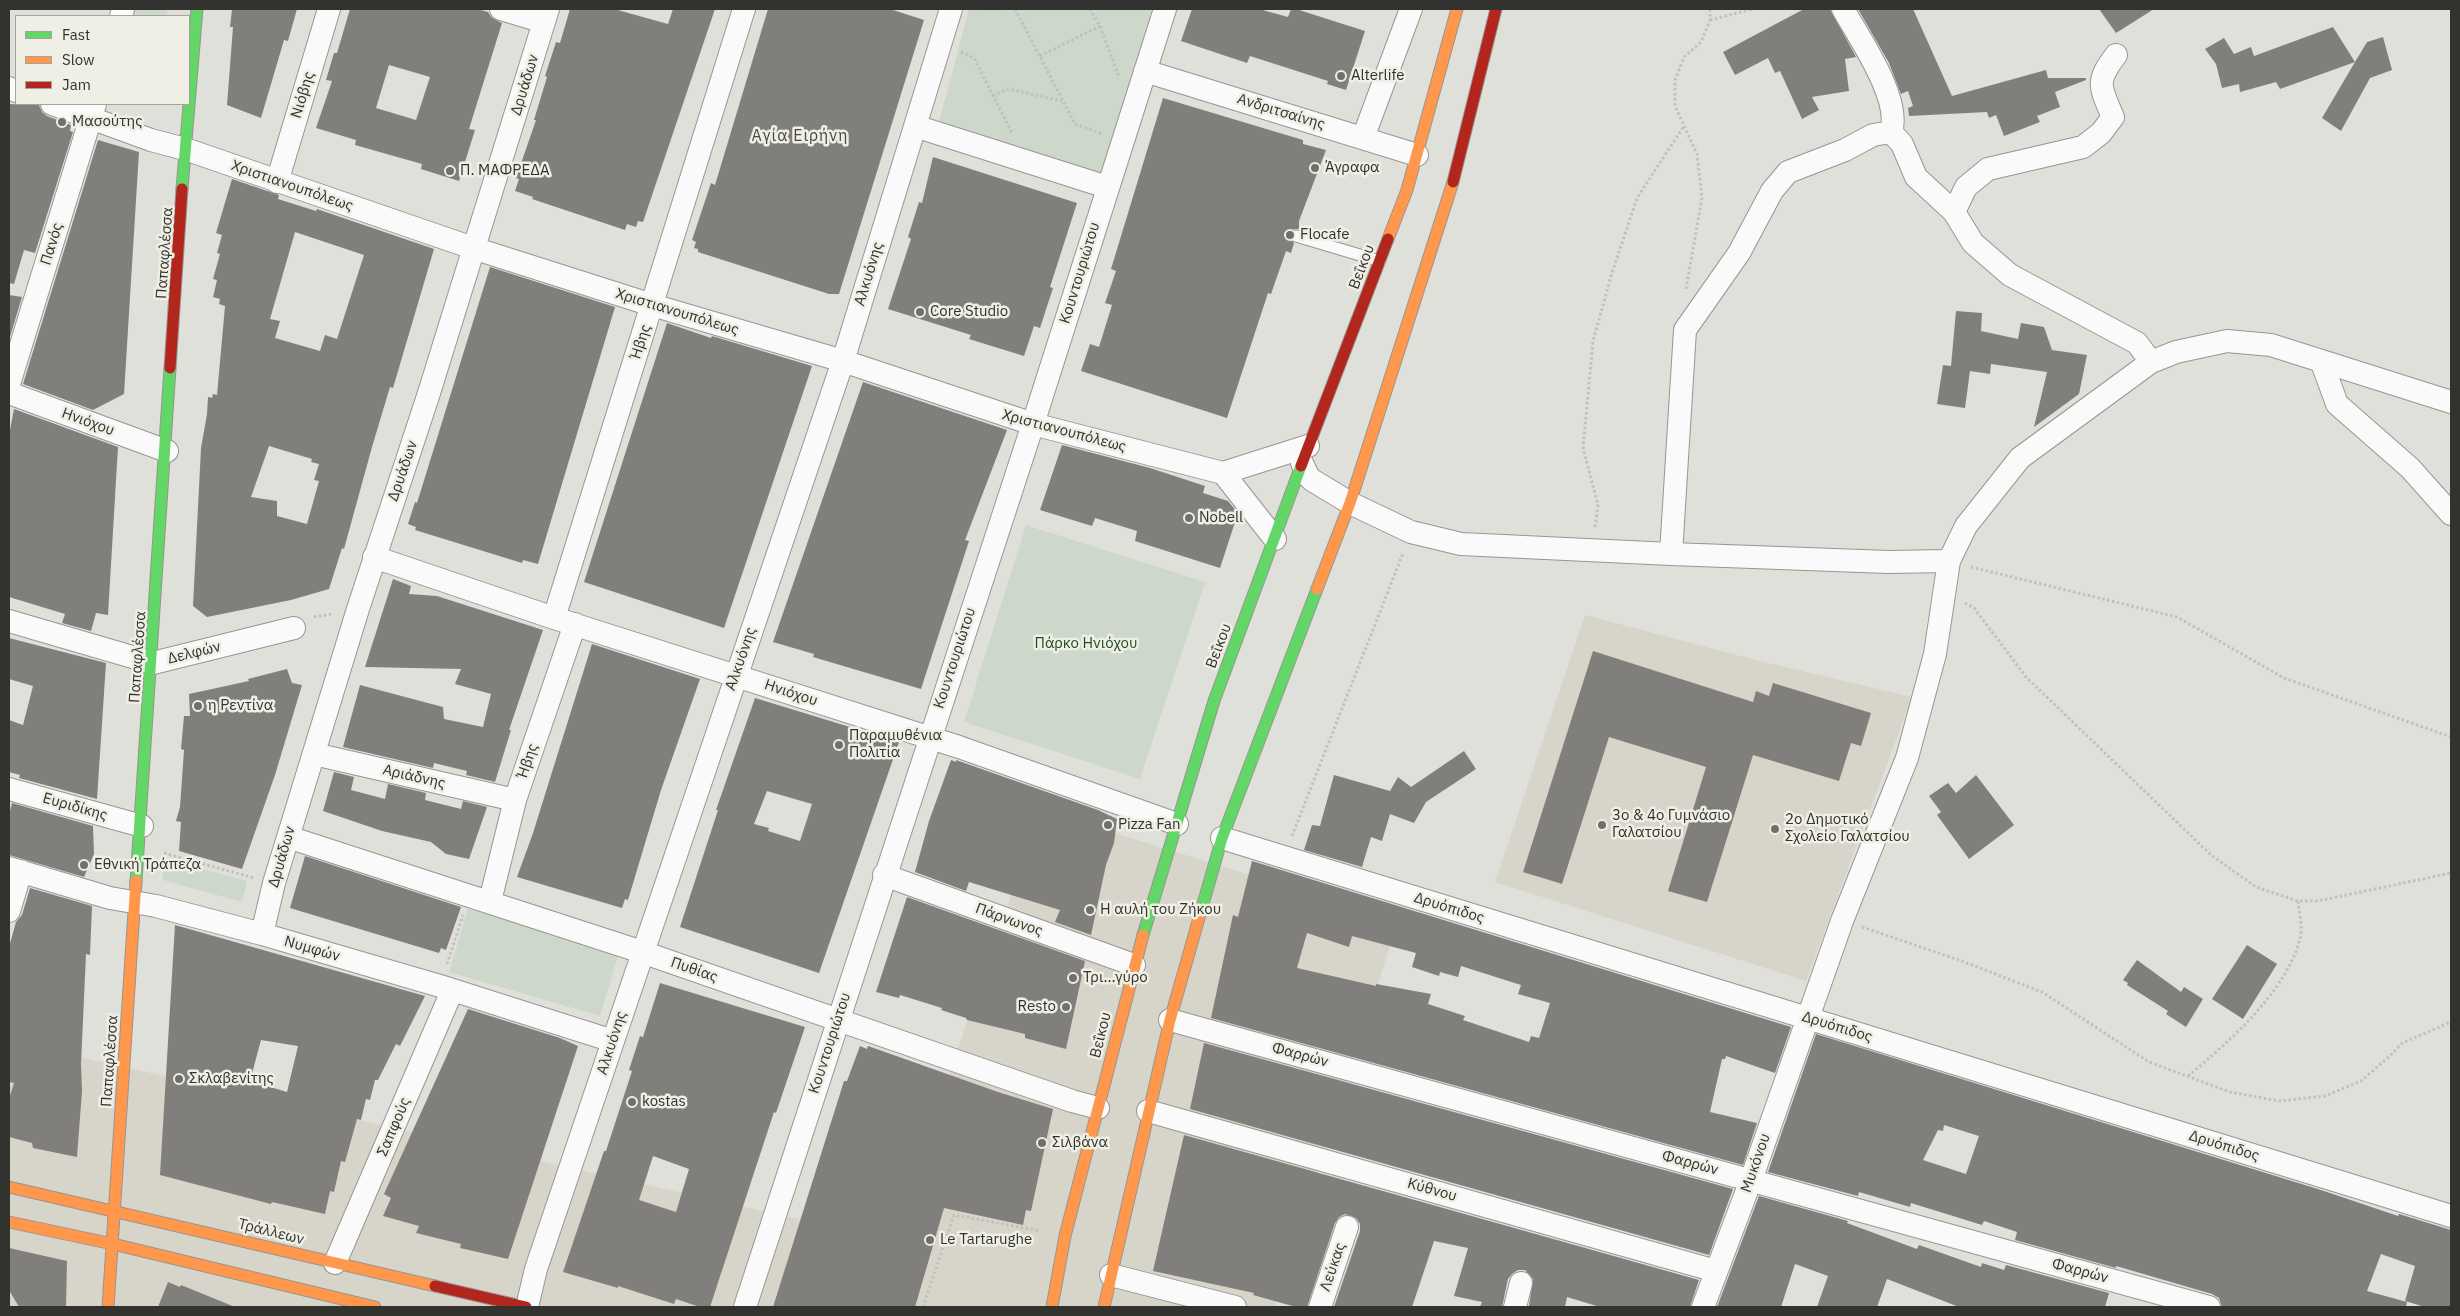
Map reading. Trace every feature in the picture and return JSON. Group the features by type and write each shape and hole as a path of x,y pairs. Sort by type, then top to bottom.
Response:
{"main road":[{"name":"Παπαφλέσσα","path":"190,91 197,9"},
{"name":"Βεΐκου","path":"1052,1307 1065,1236 1134,965 1214,701 1305,454 1408,190 1457,9"},
{"path":"1104,1307 1170,1020 1222,838 1350,503 1393,364 1449,200 1496,9"},
{"name":"Παπαφλέσσα","path":"108,1307 153,663 189,105"},
{"name":"Τράλλεων","path":"9,1187 527,1307"},
{"path":"9,1222 113,1244 318,1301 375,1307"}],"street":[{"name":"Νιόβης","path":"277,182 329,9"},
{"path":"501,9 546,16"},
{"name":"Ήβης","path":"554,618 744,9"},
{"name":"Αλκυόνης","path":"527,1307 536,1269 843,361 951,9"},
{"name":"Κουντουριώτου","path":"745,1307 884,875 1033,424 1165,9"},
{"path":"1363,138 1411,9"},
{"path":"1843,9 1884,85 1891,106 1893,124 1891,132"},
{"name":"Δρυάδων","path":"262,934 274,883 358,608 430,393 473,248 546,16"},
{"path":"1954,212 1966,188 1988,169 2084,147 2101,133 2113,117 2104,96 2101,82 2103,70 2116,55"},
{"name":"Ανδριτσαίνης","path":"1145,70 1417,155"},
{"name":"Χριστιανουπόλεως","path":"58,105 93,111 151,140 185,149 473,248 652,305 843,361 1033,424 1223,473"},
{"name":"Πανός","path":"9,384 93,111"},
{"path":"914,126 1107,187"},
{"path":"1891,132 1902,144 1916,177 1954,212 1973,243 2010,275 2137,342 2151,362"},
{"path":"1671,554 1685,330 1739,253 1772,191 1788,172 1845,150 1873,135 1891,132"},
{"name":"Μυκόνου","path":"1703,1307 1751,1180 1806,1018 1906,758 1935,654 1949,561 1966,526 2020,458 2151,362 2176,352 2226,340 2271,345 2322,363 2451,402"},
{"path":"2322,363 2337,404 2410,468 2451,514"},
{"name":"Ηνιόχου","path":"9,393 167,451"},
{"path":"1275,539 1223,473 1305,454 1308,476 1350,503 1411,532 1461,544 1888,562 1949,561"},
{"name":"Ηνιόχου","path":"374,557 554,618 736,674 929,738 1177,824"},
{"name":"Δελφών","path":"9,621 153,663 294,628"},
{"name":"Ήβης","path":"479,898 515,800 575,624"},
{"name":"Αριάδνης","path":"314,754 515,800"},
{"name":"Ευριδίκης","path":"9,789 141,836"},
{"name":"Πυθίας","path":"288,837 642,952 1098,1108"},
{"name":"Δρυόπιδος","path":"1222,838 2451,1216"},
{"path":"9,911 15,870"},
{"name":"Νυμφών","path":"15,870 110,898 136,902 262,934 446,988 613,1041"},
{"name":"Πάρνωνος","path":"884,875 1134,965"},
{"name":"Σαπφούς","path":"335,1263 446,988"},
{"name":"Φαρρών","path":"1170,1020 2209,1307"},
{"name":"Κύθνου","path":"1148,1111 1716,1271"},
{"name":"Λεύκας","path":"1320,1307 1347,1226"},
{"path":"1111,1275 1235,1307"},
{"path":"1515,1307 1521,1283"}],"lane":[{"path":"1296,236 1380,261"}],"path":[{"path":"983,9 996,9"},
{"path":"1015,9 1075,124 1122,141"},
{"path":"1090,9 1100,26 1132,110"},
{"path":"1685,330 1686,279 1700,221 1702,198 1697,154 1675,106 1675,80 1684,56 1701,42 1710,20 1710,9"},
{"path":"1710,20 1752,9"},
{"path":"1040,56 1100,26"},
{"path":"940,42 974,58 1014,136 1010,156"},
{"path":"993,96 1008,89 1063,101"},
{"path":"1593,551 1598,505 1583,448 1593,341 1612,273 1637,198 1684,126"},
{"path":"1284,857 1411,532"},
{"path":"1949,561 2177,617 2284,678 2451,737"},
{"path":"1945,593 1974,608 2026,677 2210,855 2256,887 2298,901 2318,901 2451,873"},
{"path":"294,628 300,620 358,608"},
{"path":"141,836 274,883"},
{"path":"446,988 479,898"},
{"path":"2187,1076 2215,1054 2259,1010 2292,960 2301,937 2298,901"},
{"path":"1842,921 1959,960 2042,992 2149,1062 2230,1092 2279,1101 2325,1096 2361,1081 2402,1043 2451,1022"},
{"path":"924,1307 954,1215 1044,1232"}],"shaded area":[{"path":"1585,615 1756,660 1912,697 1806,981 1495,882"},
{"path":"1041,810 1398,921 1274,1307 9,1307 9,1041 891,1240"}],"green space":[{"path":"135,9 168,9 167,15 132,15"},
{"path":"969,9 1152,9 1103,174 939,122"},
{"name":"Πάρκο Ηνιόχου","path":"1026,525 1205,582 1140,779 964,722"},
{"path":"162,858 247,881 242,902 163,880"},
{"path":"468,909 619,953 600,1016 449,972"}],"building":[{"path":"232,9 297,9 288,41 284,40 261,118 227,105 233,27 230,27"},
{"path":"350,9 477,9 488,12 492,18 502,23 469,129 475,130 459,181 421,169 422,164 355,145 356,140 316,128 332,81 326,80 334,53 337,53","holes":["389,65 430,77 416,120 376,108"]},
{"path":"570,9 614,9 668,24 673,9 715,9 643,222 638,221 636,227 627,224 625,230 532,199 533,197 515,191 519,179 516,178 536,120 534,120 547,77 545,76 556,42 560,43"},
{"path":"768,9 890,9 924,20 839,294 829,294 698,252 698,249 694,248 696,242 692,240 711,183 715,185"},
{"path":"1192,9 1259,9 1288,17 1291,9 1296,9 1365,31 1346,90 1327,84 1328,81 1250,56 1247,63 1181,41"},
{"path":"1804,9 1830,9 1856,57 1845,59 1849,91 1812,97 1819,110 1802,119 1780,71 1775,73 1768,58 1735,75 1723,52"},
{"path":"1858,9 1913,9 1952,96 2046,70 2048,78 2086,78 2086,80 2055,92 2060,107 2037,116 2040,122 2004,136 1996,115 1989,118 1987,112 1909,116 1908,108 1913,106 1908,91 1901,94 1889,63"},
{"path":"2099,9 2154,9 2116,33"},
{"path":"2333,27 2355,62 2280,89 2276,82 2240,92 2239,84 2222,88 2216,64 2205,49 2224,38 2234,54 2251,47 2254,56"},
{"path":"2383,37 2392,70 2370,78 2341,131 2322,118 2367,42"},
{"path":"1163,98 1303,140 1303,144 1326,150 1299,221 1299,229 1294,229 1289,233 1289,238 1294,243 1291,253 1286,251 1271,294 1268,293 1227,418 1081,371 1090,344 1099,347 1112,305 1105,303 1116,271 1111,269"},
{"path":"9,104 39,105 42,112 47,116 71,125 70,131 73,132 35,253 24,250 14,284 9,283"},
{"path":"98,140 139,152 124,394 93,410 23,384"},
{"path":"933,157 1077,203 1050,287 1053,288 1040,328 1034,326 1024,356 969,339 971,335 888,309 911,239 908,237 919,202 922,203"},
{"path":"232,179 279,195 278,199 316,211 317,209 434,249 393,388 390,387 372,447 344,549 342,548 329,589 291,600 207,617 193,606 201,448 208,397 212,398 213,394 217,395 225,306 219,304 220,299 213,297 217,280 213,279 220,254 217,253 222,235 216,233","holes":["295,232 364,255 337,339 325,335 320,351 275,338 280,321 270,319","269,446 312,459 311,462 319,464 314,480 319,481 307,524 277,516 277,501 251,497"]},
{"path":"490,267 615,307 538,564 523,560 522,563 415,530 416,527 408,524 415,502 417,503"},
{"path":"9,295 22,297 9,340"},
{"path":"1956,311 1982,313 1981,331 2018,339 2021,323 2044,327 2052,350 2087,355 2079,394 2034,427 2047,372 1991,364 1990,374 1970,371 1965,408 1937,404 1943,365 1951,366"},
{"path":"667,323 711,338 712,336 812,366 724,628 584,582"},
{"path":"863,382 1007,430 965,540 969,541 921,689 813,657 814,654 773,642"},
{"path":"14,409 118,447 108,615 96,613 91,631 62,623 65,614 9,597 9,435"},
{"path":"1062,445 1150,468 1205,486 1203,493 1228,501 1238,513 1220,568 1135,541 1137,531 1095,518 1092,526 1040,510"},
{"path":"393,579 411,586 409,594 437,596 543,630 509,730 511,730 495,782 466,775 467,771 434,763 433,768 343,747 360,685 443,707 444,719 483,727 491,694 455,684 461,669 365,667"},
{"path":"9,638 106,663 97,799 19,778 20,775 9,772 9,720 23,725 33,686 9,679"},
{"path":"592,644 700,679 661,790 628,900 625,899 622,908 517,877 533,833"},
{"path":"1593,651 1753,702 1756,691 1769,696 1773,683 1871,713 1861,746 1851,743 1839,781 1753,755 1707,902 1668,891 1706,767 1609,737 1562,884 1523,872"},
{"path":"287,669 292,683 302,685 275,775 242,869 179,851 181,822 176,821 180,807 184,750 181,749 184,716 190,716 189,694 249,681 248,679"},
{"path":"755,698 899,742 819,973 680,927 718,810 716,810","holes":["767,791 812,804 800,841 768,831 769,828 754,824"]},
{"path":"1464,751 1476,769 1426,802 1414,823 1390,814 1382,841 1371,837 1362,867 1304,850 1312,825 1320,826 1334,775 1390,791 1398,777 1411,787"},
{"path":"951,760 956,762 956,760 1098,810 1117,819 1114,843 1106,865 1091,935 1055,922 1060,910 969,882 966,891 915,872 929,821"},
{"path":"334,772 354,777 351,790 385,799 388,784 426,793 425,800 461,809 463,801 487,807 469,859 446,854 431,842 382,831 323,811"},
{"path":"1976,775 2014,825 1969,859 1937,815 1941,812 1929,796 1948,783 1956,793"},
{"path":"12,803 93,826 94,854 84,877 9,855 9,815"},
{"path":"305,856 461,907 446,950 441,948 439,953 290,908"},
{"path":"1252,861 1791,1027 1775,1073 1726,1056 1725,1059 1722,1059 1710,1112 1757,1123 1743,1165 1211,1018 1233,915 1238,917","holes":["1307,933 1349,947 1352,936 1416,953 1412,967 1439,976 1440,972 1458,977 1461,966 1521,985 1518,994 1550,1003 1539,1038 1531,1036 1529,1042 1463,1020 1465,1016 1428,1004 1431,994 1376,984 1376,986 1297,968"]},
{"path":"30,888 92,906 90,955 86,954 81,1064 82,1091 77,1157 33,1148 32,1143 9,1137 9,1099 14,1083 9,1082 9,947 16,922 22,915"},
{"path":"907,897 1085,961 1066,1049 1025,1038 1025,1034 967,1020 966,1018 941,1010 942,1008 900,995 899,998 876,992"},
{"path":"175,925 425,996 400,1046 396,1044 378,1080 375,1080 370,1100 366,1099 361,1120 357,1119 345,1162 341,1161 334,1192 330,1191 325,1214 272,1202 271,1204 160,1175","holes":["261,1040 298,1046 287,1092 250,1081"]},
{"path":"2247,945 2277,964 2243,1019 2212,999"},
{"path":"2137,960 2181,992 2184,987 2203,999 2186,1027 2166,1014 2168,1011 2127,985 2128,983 2123,980"},
{"path":"660,983 805,1027 776,1113 774,1112 710,1307 700,1307 676,1299 674,1304 618,1286 618,1288 563,1272 604,1151 606,1151 632,1071 629,1070 640,1036 643,1037","holes":["653,1156 689,1169 676,1212 639,1200"]},
{"path":"468,1009 560,1038 578,1046 508,1259 460,1248 461,1244 416,1233 419,1226 383,1216 391,1198 384,1194"},
{"path":"1816,1034 2321,1190 2398,1216 2399,1214 2451,1230 2451,1307 2425,1307 2405,1301 2415,1266 2381,1254 2367,1291 2407,1302 2406,1307 2222,1307 2219,1298 2212,1294 2116,1266 2116,1268 2015,1240 2017,1232 1984,1221 1982,1225 1911,1203 1910,1207 1859,1192 1858,1196 1768,1172","holes":["1944,1125 1979,1136 1966,1174 1923,1160 1938,1130 1943,1131"]},
{"path":"1204,1043 1733,1189 1709,1255 1190,1109"},
{"path":"860,1046 867,1049 868,1046 998,1092 1053,1109 1031,1211 1026,1210 1023,1225 944,1208 915,1307 773,1307 844,1081 847,1081"},
{"path":"1184,1135 1699,1280 1690,1307 1600,1307 1567,1297 1565,1307 1533,1307 1529,1306 1533,1279 1525,1270 1518,1270 1508,1279 1502,1307 1480,1307 1482,1302 1454,1296 1468,1248 1434,1241 1412,1307 1334,1307 1360,1231 1360,1224 1356,1218 1345,1214 1339,1217 1335,1223 1307,1307 1296,1307 1253,1295 1254,1293 1153,1271"},
{"path":"1759,1196 1848,1221 1847,1223 1917,1249 1919,1245 1981,1267 1982,1263 2004,1270 2006,1265 2109,1293 2105,1307 1959,1307 1887,1279 1877,1307 1817,1307 1828,1276 1795,1264 1781,1307 1717,1307"},
{"path":"9,1248 67,1261 66,1307 19,1307 9,1290"},
{"path":"168,1282 180,1287 181,1285 235,1307 158,1307"}],"traffic: fast":[{"path":"190,93 197,9"},
{"path":"182,189 189,105"},
{"path":"136,881 170,368"},
{"path":"1143,935 1214,701 1301,466"},
{"path":"1201,911 1222,838 1317,589"}],"traffic: slow":[{"path":"1388,239 1407,190 1457,9"},
{"path":"1317,589 1350,503 1453,182"},
{"path":"108,1307 136,881"},
{"path":"1104,1307 1170,1020 1201,911"},
{"path":"1052,1307 1065,1236 1143,935"},
{"path":"9,1187 435,1286"},
{"path":"9,1222 113,1244 375,1307"}],"traffic: jam":[{"path":"1453,182 1496,9"},
{"path":"170,368 182,189"},
{"path":"1301,466 1388,239"},
{"path":"435,1286 526,1307"}],"place":[{"name":"Alterlife","path":"1341,76"},
{"name":"Μασούτης","path":"62,122"},
{"name":"Άγραφα","path":"1315,168"},
{"name":"Π. ΜΑΦΡΕΔΑ","path":"450,171"},
{"name":"Flocafe","path":"1290,235"},
{"name":"Core Studio","path":"920,312"},
{"name":"Nobell","path":"1189,518"},
{"name":"η Ρεντίνα","path":"198,706"},
{"name":"Παραμυθένια Πολιτία","path":"839,745"},
{"name":"Pizza Fan","path":"1108,825"},
{"name":"3ο & 4ο Γυμνάσιο Γαλατσίου","path":"1602,825"},
{"name":"2ο Δημοτικό Σχολείο Γαλατσίου","path":"1775,829"},
{"name":"Εθνική Τράπεζα","path":"84,865"},
{"name":"Η αυλή του Ζήκου","path":"1090,910"},
{"name":"Τρι...γύρο","path":"1073,978"},
{"name":"Resto","path":"1066,1007"},
{"name":"Σκλαβενίτης","path":"179,1079"},
{"name":"kostas","path":"632,1102"},
{"name":"Σιλβάνα","path":"1042,1143"},
{"name":"Le Tartarughe","path":"930,1240"}],"district":[{"name":"Αγία Ειρήνη","path":"800,136"}]}
